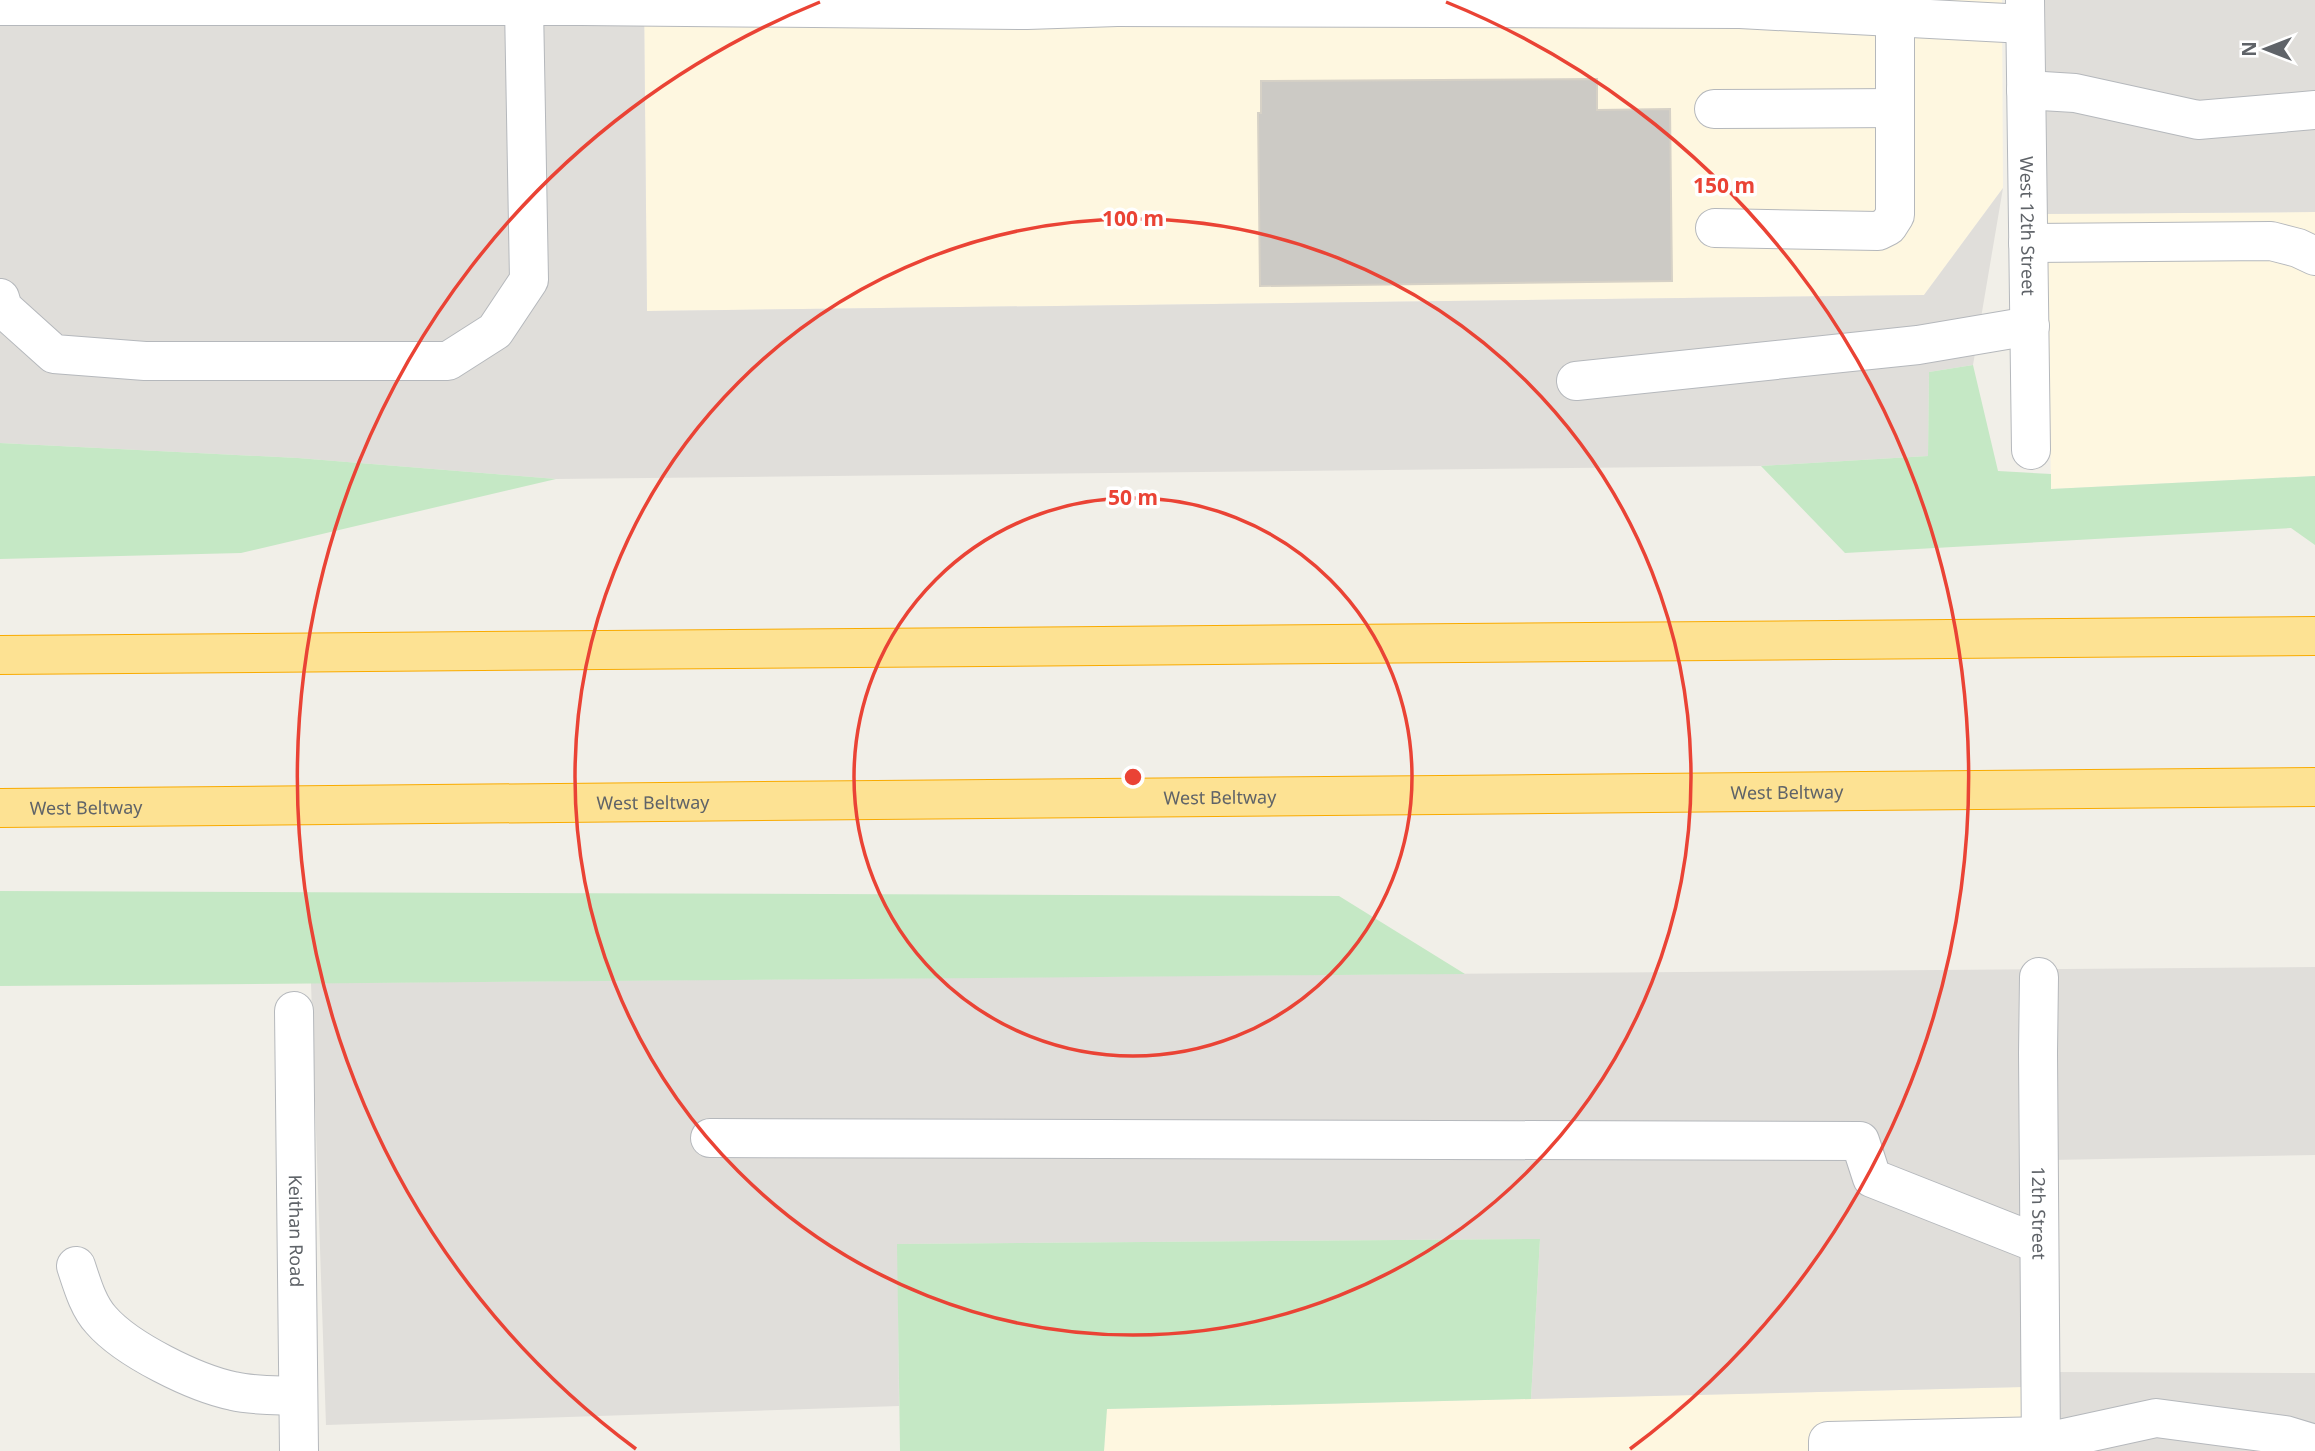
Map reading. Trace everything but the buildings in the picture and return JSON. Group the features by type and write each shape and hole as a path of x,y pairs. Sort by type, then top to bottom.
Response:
{"highway":[{"path":"0,655 2315,636"},
{"name":"West Beltway","path":"0,808 2315,787"}],"street":[{"path":"0,6 1027,10 1116,4 1740,4 1895,17 2025,12"},
{"path":"0,299 3,308 54,354 145,361 448,361 495,331 529,280 524,6"},
{"name":"West 12th Street","path":"2025,12 2031,450"},
{"path":"1715,228 1878,231 1888,226 1895,215 1895,17"},
{"path":"2026,90 2075,93 2198,120 2315,110"},
{"path":"1714,109 1895,108"},
{"path":"2028,243 2271,241 2315,256"},
{"path":"1576,381 1918,345 2030,326"},
{"name":"12th Street","path":"2039,977 2041,1443"},
{"name":"Keithan Road","path":"294,1011 299,1451"},
{"path":"710,1138 1860,1141 1872,1178 2039,1244"},
{"path":"76,1266 87,1296 100,1320 153,1360 209,1385 236,1392 298,1396"},
{"path":"1819,1448 2041,1443 2156,1418 2286,1434 2315,1444"}],"shaded area":[{"path":"0,0 644,0 647,311 1924,295 2003,188 1973,365 1929,372 1928,456 1761,466 556,479 298,458 0,443"},
{"path":"644,0 2002,0 2003,188 1924,295 647,311"},
{"path":"2045,0 2315,0 2315,212 2047,214"},
{"path":"2315,212 2315,476 2051,489 2047,214"},
{"path":"2315,967 2315,1155 2051,1160 2056,1372 2315,1373 2315,1451 2024,1451 2023,1387 1531,1399 1540,1239 898,1244 899,1406 326,1425 311,983"},
{"path":"2023,1387 2024,1451 1104,1451 1106,1409"}],"green space":[{"path":"1973,365 1998,471 2051,474 2051,489 2315,476 2315,545 2291,528 1845,553 1761,466 1928,456 1929,372"},
{"path":"0,443 298,458 556,479 241,553 0,559"},
{"path":"0,891 1339,896 1465,974 0,986"},
{"path":"1540,1239 1531,1399 1107,1409 1104,1451 900,1451 897,1244"}]}
